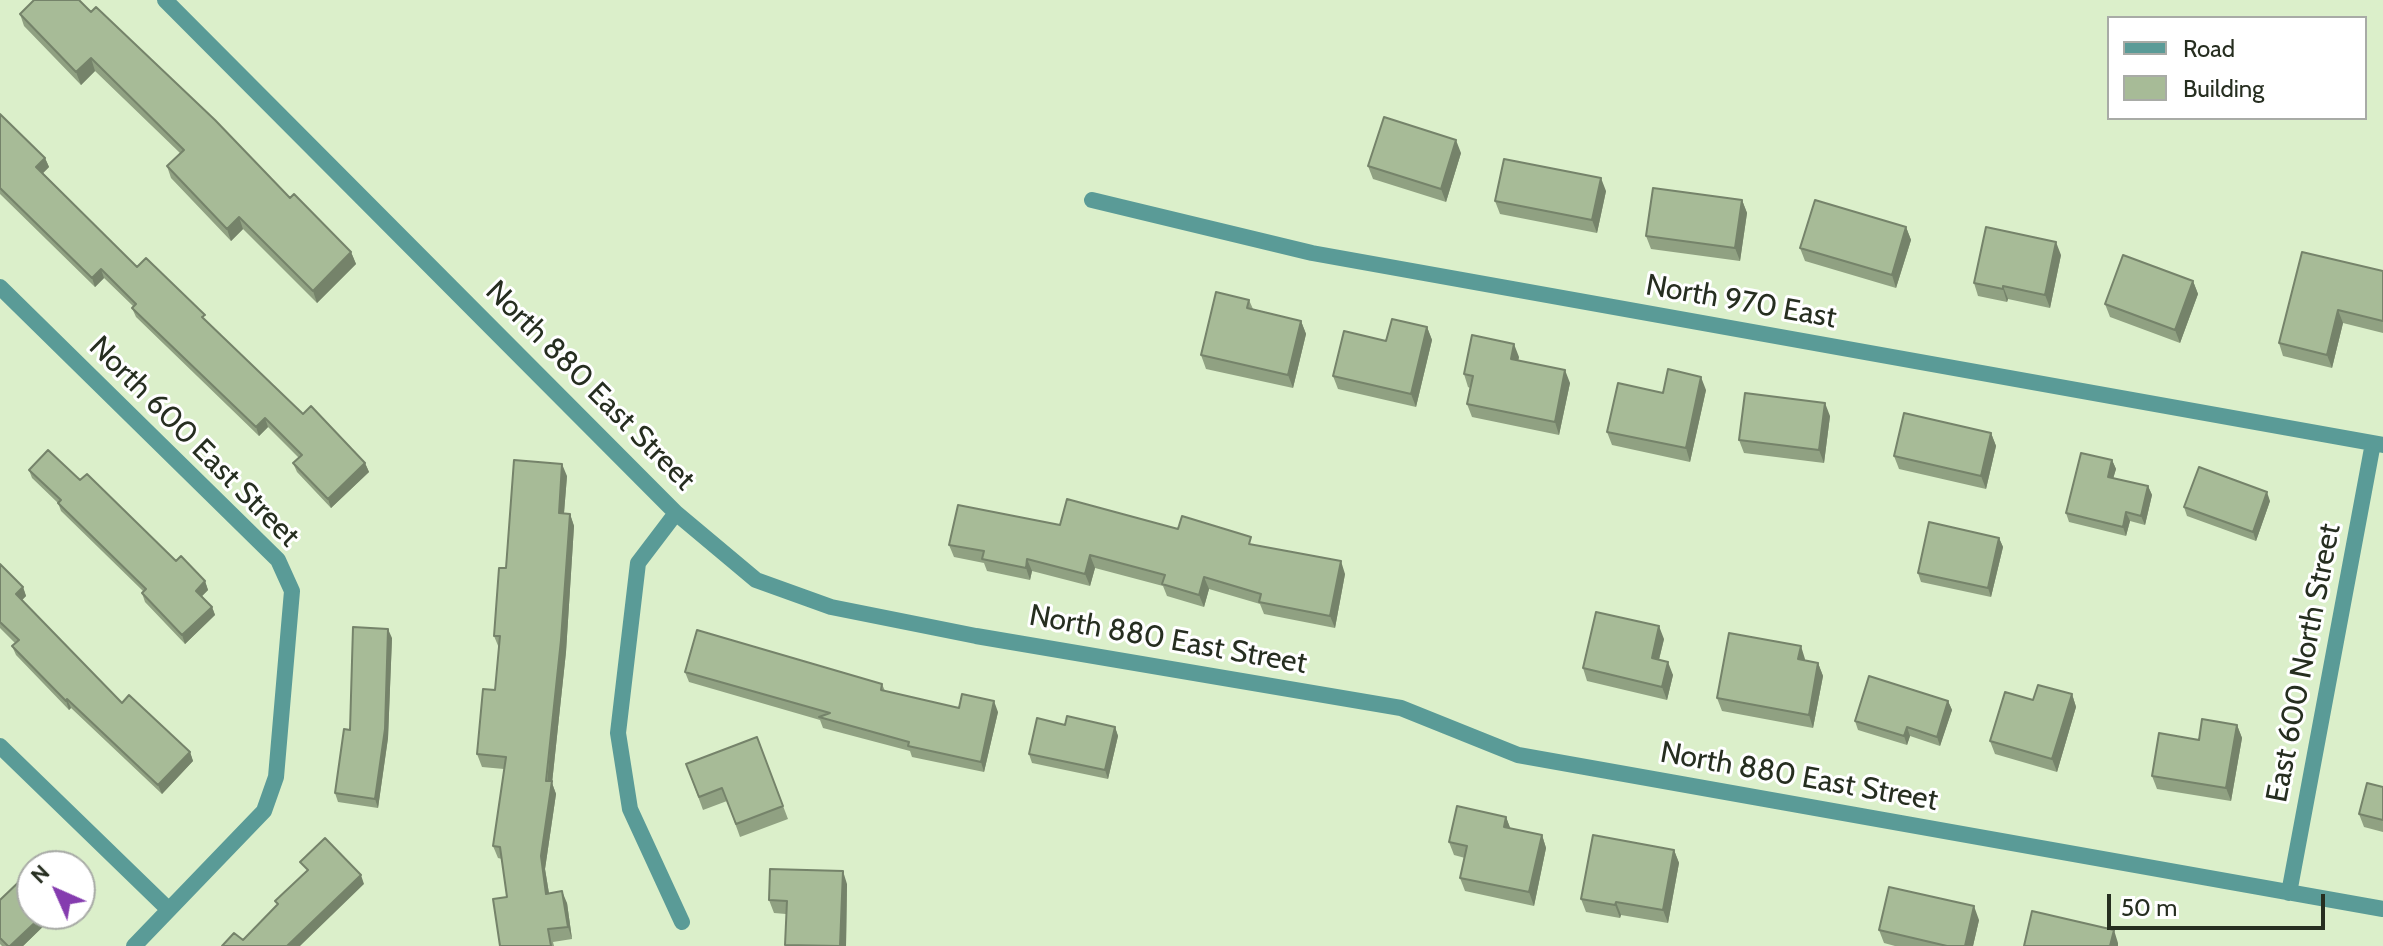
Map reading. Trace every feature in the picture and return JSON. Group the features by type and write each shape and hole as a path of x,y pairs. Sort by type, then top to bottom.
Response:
{"street":[{"name":"North 880 East Street","path":"165,0 676,513 756,580 831,607 976,636 1401,708 1518,755 2383,909"},
{"name":"North 970 East","path":"1092,200 1312,253 2378,444"},
{"name":"North 600 East Street","path":"0,287 278,560 292,591 276,777 264,811 134,946"},
{"name":"East 600 North Street","path":"2289,893 2378,444"},
{"path":"676,513 638,563 618,733 630,809 682,922"},
{"path":"0,746 168,909"}],"building":[{"path":"34,0 79,0 91,12 96,7 215,120 290,198 294,194 351,252 313,291 239,217 227,229 167,166 184,150 91,58 76,72 20,14"},
{"path":"0,114 45,158 36,167 137,267 146,258 303,414 311,406 365,463 328,499 293,463 302,455 265,418 256,427 132,308 136,304 101,269 92,278 0,188"},
{"path":"1384,117 1456,140 1441,189 1368,166"},
{"path":"1504,159 1601,178 1592,220 1495,201"},
{"path":"1653,188 1742,200 1735,248 1646,236"},
{"path":"1815,200 1906,227 1892,275 1800,248"},
{"path":"1986,227 2056,242 2045,295 1974,283"},
{"path":"2302,252 2383,271 2383,321 2338,310 2327,355 2279,343"},
{"path":"2123,255 2193,281 2175,330 2105,304"},
{"path":"1216,292 1249,300 1247,308 1301,321 1288,375 1201,355"},
{"path":"1392,319 1427,327 1411,394 1333,376 1344,331 1386,341"},
{"path":"1472,335 1514,344 1511,359 1565,370 1555,422 1467,404 1473,376 1464,374"},
{"path":"1668,369 1701,377 1686,448 1607,432 1618,383 1663,393"},
{"path":"1745,393 1825,403 1819,450 1739,440"},
{"path":"1904,413 1991,433 1981,476 1894,456"},
{"path":"48,450 80,480 87,474 176,561 181,556 205,581 196,591 212,607 182,635 142,593 146,589 58,503 61,500 29,470"},
{"path":"2081,453 2112,460 2108,477 2148,486 2141,516 2126,512 2123,527 2066,513"},
{"path":"514,460 562,464 559,513 570,514 546,781 552,781 541,856 546,894 562,891 568,927 548,929 551,946 500,946 493,899 507,897 500,847 493,846 506,757 477,754 483,689 495,690 500,636 494,636 499,568 506,568"},
{"path":"2199,467 2267,492 2253,532 2184,507"},
{"path":"1067,499 1178,529 1182,516 1251,537 1249,544 1341,561 1330,616 1259,602 1261,594 1204,577 1199,595 1162,584 1165,575 1090,555 1085,574 1027,559 1026,568 982,559 984,551 949,545 958,505 1060,525"},
{"path":"1929,522 1999,538 1988,588 1918,573"},
{"path":"0,564 23,587 16,594 122,703 129,695 190,752 158,785 66,701 12,646 19,640 0,622"},
{"path":"1596,612 1659,626 1652,658 1668,662 1662,687 1583,668"},
{"path":"353,627 388,629 385,729 375,799 335,793 344,729 350,730"},
{"path":"697,630 882,684 881,690 959,708 962,694 994,701 981,762 908,746 909,742 819,717 830,713 685,672"},
{"path":"1729,633 1801,646 1798,659 1818,663 1809,715 1717,698"},
{"path":"1869,676 1948,701 1937,737 1907,727 1904,736 1855,721"},
{"path":"2038,685 2072,694 2052,759 1990,741 2005,692 2033,700"},
{"path":"1067,716 1115,727 1105,770 1029,754 1037,718 1065,725"},
{"path":"2202,719 2237,725 2226,788 2152,776 2159,733 2199,740"},
{"path":"757,737 783,806 736,824 722,788 699,797 686,764"},
{"path":"2367,783 2383,787 2383,820 2359,814"},
{"path":"1457,806 1506,817 1504,827 1542,835 1529,892 1460,878 1467,846 1449,842"},
{"path":"1593,835 1674,850 1663,910 1581,899"},
{"path":"325,838 361,875 287,946 222,946 234,933 243,940 278,904 275,901 308,870 300,862"},
{"path":"770,869 843,871 840,946 785,945 787,901 769,900"},
{"path":"16,885 16,930 27,930 10,946 0,938 0,900"},
{"path":"1889,887 1974,906 1965,946 1947,946 1879,930"},
{"path":"2032,911 2114,930 2110,946 2024,946"}]}
